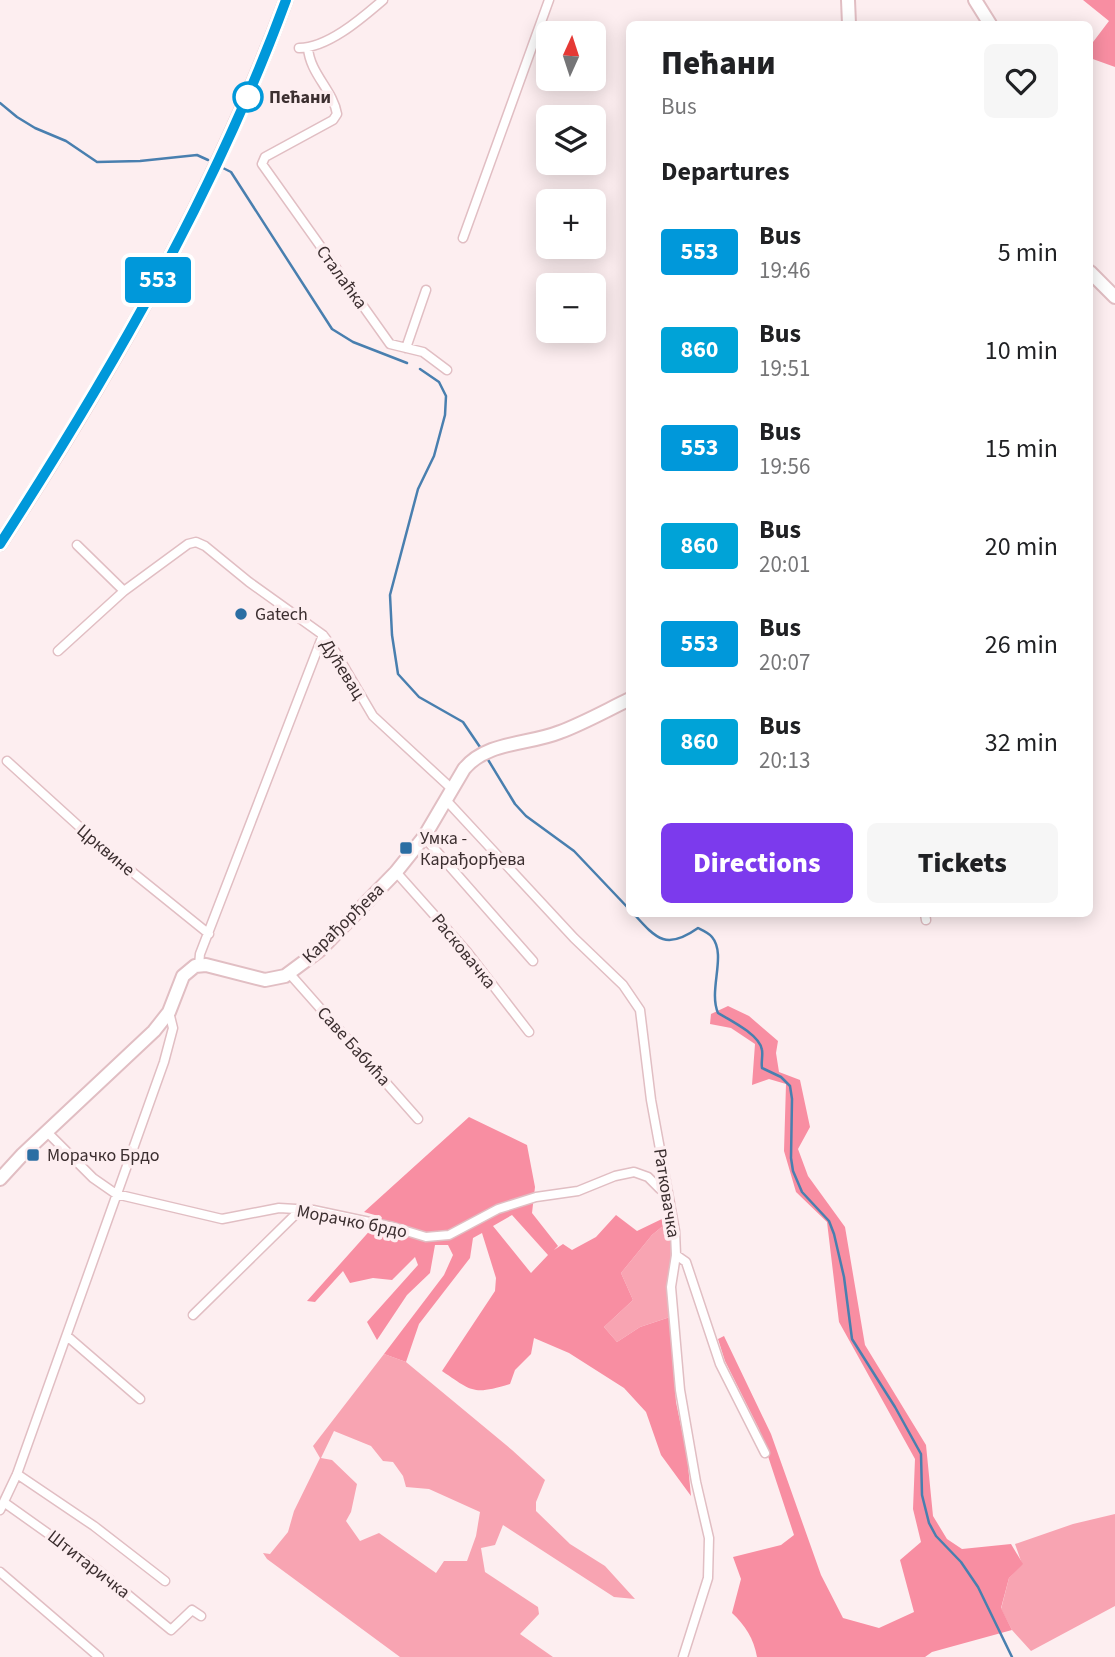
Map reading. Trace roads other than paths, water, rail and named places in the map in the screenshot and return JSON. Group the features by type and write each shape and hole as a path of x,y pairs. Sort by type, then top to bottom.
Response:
{"street":[{"path":"0,544 94,393 175,249 230,139 286,0"},
{"name":"Сталаћка","path":"383,0 352,26 303,48 337,114 334,120 265,157 262,164 390,344 423,352 447,370"},
{"path":"463,238 550,0"},
{"path":"848,0 849,21"},
{"path":"975,0 988,21"},
{"path":"1093,275 1115,297"},
{"path":"406,348 426,290"},
{"name":"Дућевац","path":"58,651 124,591 188,544 196,542 205,545 249,582 323,635 373,716 449,795"},
{"path":"78,545 124,591"},
{"path":"0,1179 154,1031 169,1012 186,972 199,965 199,958 323,635"},
{"name":"Карађорђева","path":"199,965 265,980 289,973 320,950 396,872 424,837 468,764 486,752 557,733 626,701"},
{"name":"Црквине","path":"7,761 105,850 209,934"},
{"name":"Ратковачка","path":"449,795 565,928 634,998 640,1010 651,1100 675,1231 676,1255 671,1287 680,1391 709,1538 708,1578 683,1657"},
{"path":"424,837 533,961"},
{"name":"Расковачка","path":"396,872 468,953 529,1032"},
{"name":"Саве Бабића","path":"289,973 418,1119"},
{"path":"3,1506 67,1336 171,1042 173,1023 169,1012"},
{"name":"Морачко брдо","path":"47,1132 93,1178 116,1194 222,1219 279,1208 393,1227 426,1237 449,1235 498,1209 536,1197 578,1191 615,1176 634,1172 648,1177 660,1189 667,1189"},
{"path":"193,1315 300,1210"},
{"path":"676,1255 685,1262 720,1364 765,1452"},
{"path":"67,1336 140,1399"},
{"path":"17,1474 83,1518 165,1581"},
{"name":"Штитаричка","path":"3,1506 88,1562 170,1629 174,1629 192,1610 201,1616"},
{"path":"0,1572 99,1657"}],"waterway":[{"path":"0,103 35,128 66,141 97,162 197,155 208,160"},
{"path":"221,167 231,172 332,329 353,342 407,363"},
{"path":"420,369 439,382 446,396 445,415 434,456 418,489 390,595 398,674 419,697 463,722 482,750"},
{"path":"487,758 515,804 526,816 574,851 626,906"},
{"path":"637,917 656,936 663,939 678,939 698,928 711,936 718,953 715,994 718,1013 744,1028 756,1039 762,1050 762,1068 781,1077 790,1086 793,1171 802,1192 829,1221 834,1234 844,1277 852,1339 921,1454 922,1495 929,1523 936,1536 961,1562 978,1587 1012,1657"}],"place":[{"name":"Пећани","path":"248,97"},
{"name":"Gatech","path":"241,614"},
{"name":"Умка - Карађорђева","path":"406,848"},
{"name":"Морачко Брдо","path":"33,1155"}]}
